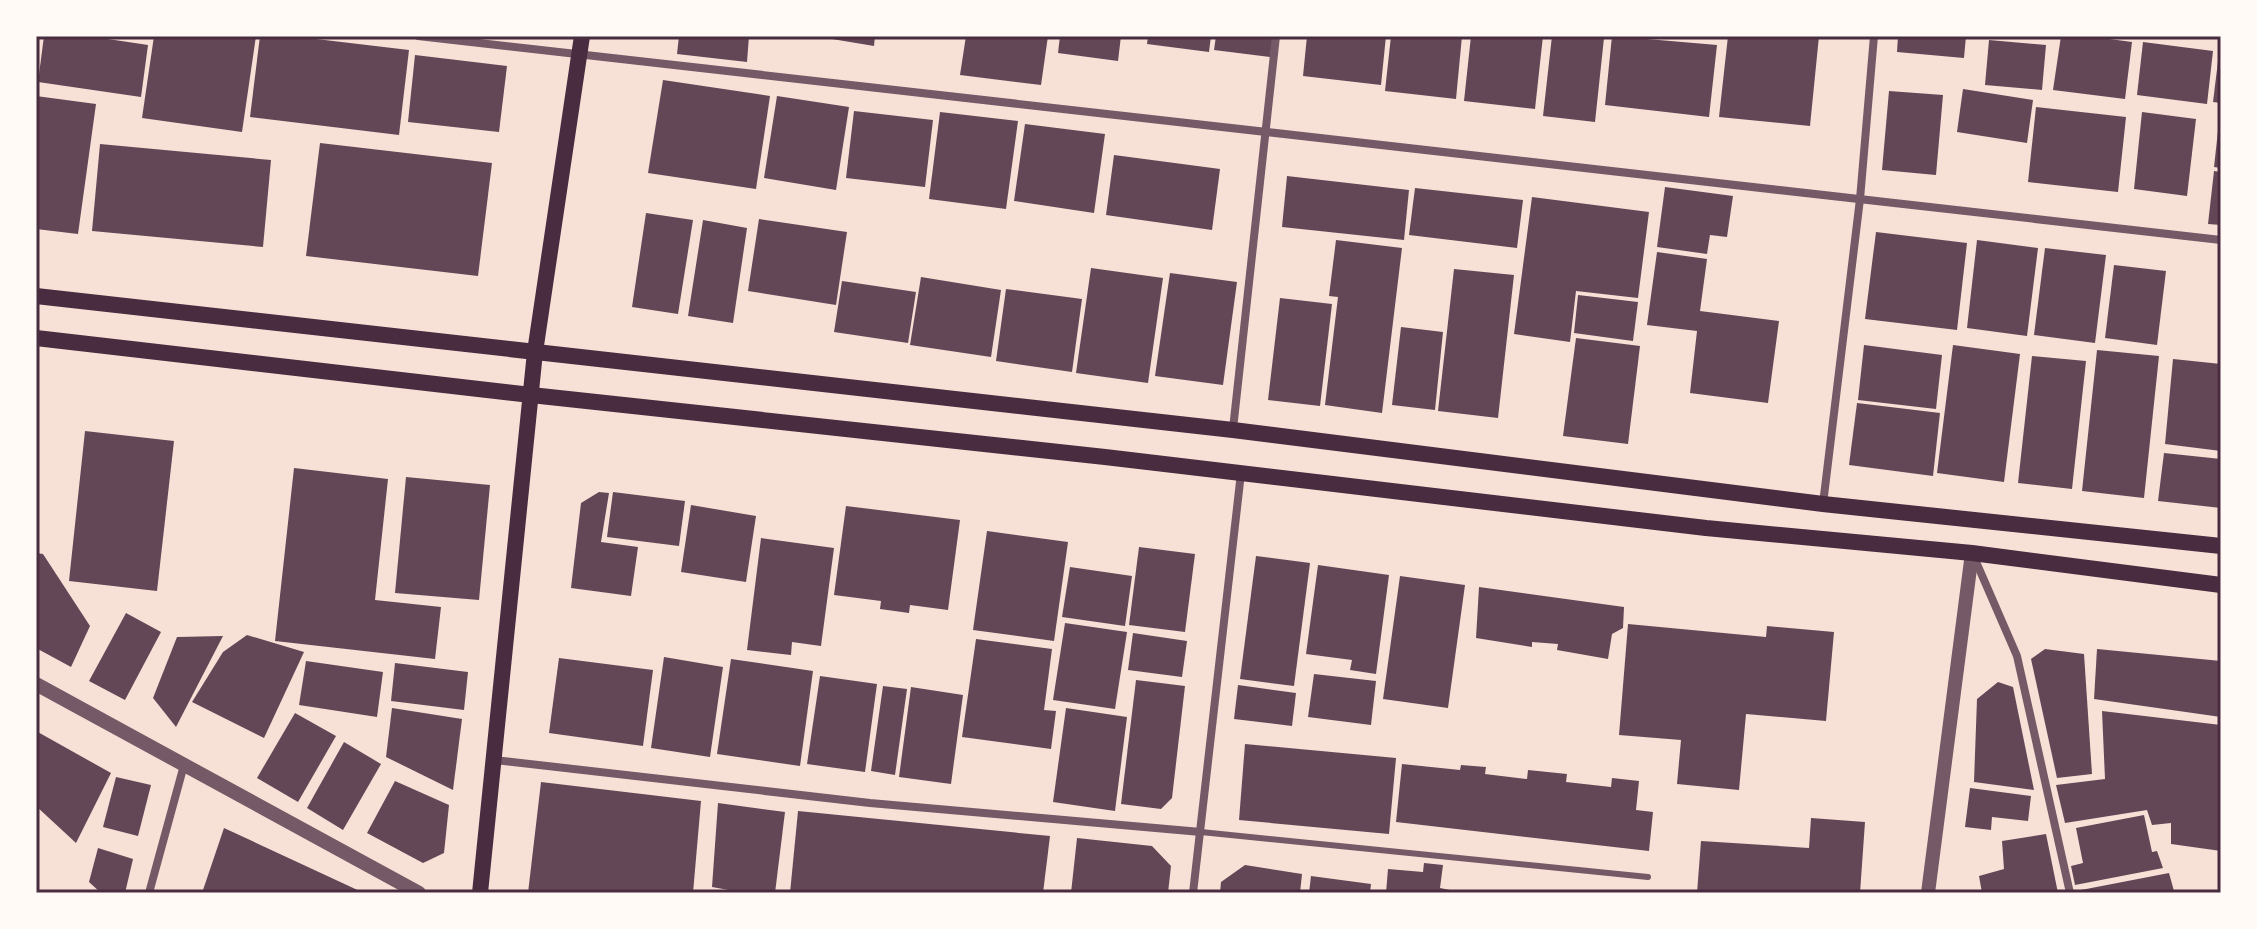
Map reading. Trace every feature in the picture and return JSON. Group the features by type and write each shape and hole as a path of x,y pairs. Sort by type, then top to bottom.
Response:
{"main road":[{"path":"480,893 535,352 582,36"},
{"path":"36,296 1233,430 1823,504 2221,546"},
{"path":"36,338 1706,528 1972,553 2221,585"}],"street":[{"path":"418,36 2221,240"},
{"path":"1233,430 1276,36"},
{"path":"1823,504 1860,199 1874,36"},
{"path":"1193,893 1241,473"},
{"path":"1928,893 1972,553"},
{"path":"1972,553 2017,656 2070,893"},
{"path":"36,684 419,893"},
{"path":"495,760 870,803 1201,832"},
{"path":"149,893 184,765"}],"lane":[{"path":"1201,832 1648,877"}],"building":[{"path":"44,36 88,36 148,45 141,97 38,82"},
{"path":"154,36 256,36 242,132 142,118"},
{"path":"260,36 291,36 409,50 399,135 250,117"},
{"path":"679,36 749,36 747,62 677,54"},
{"path":"814,36 875,36 874,46"},
{"path":"966,36 1048,36 1041,85 960,75"},
{"path":"1060,36 1121,36 1118,61 1058,53"},
{"path":"1148,36 1211,36 1209,52 1147,44"},
{"path":"1216,36 1273,36 1270,57 1214,50"},
{"path":"1307,36 1386,36 1381,85 1303,76"},
{"path":"1391,36 1462,36 1456,99 1385,91"},
{"path":"1471,36 1543,36 1535,109 1464,101"},
{"path":"1552,36 1604,38 1595,122 1543,116"},
{"path":"1612,36 1717,45 1709,117 1605,105"},
{"path":"1728,36 1819,36 1810,126 1719,117"},
{"path":"1898,36 1966,36 1964,58 1897,52"},
{"path":"2061,36 2132,42 2125,99 2053,90"},
{"path":"1989,40 2046,45 2042,90 1985,85"},
{"path":"2143,42 2213,51 2207,104 2137,95"},
{"path":"2221,53 2221,103 2213,102"},
{"path":"415,55 507,66 499,132 408,122"},
{"path":"663,80 770,96 756,189 648,173"},
{"path":"1963,89 2033,100 2027,143 1957,132"},
{"path":"1889,91 1943,95 1936,175 1882,170"},
{"path":"36,96 96,104 78,234 36,229"},
{"path":"777,96 849,107 836,190 764,178"},
{"path":"2036,107 2126,117 2118,192 2028,182"},
{"path":"854,111 933,120 925,187 846,178"},
{"path":"940,112 1018,121 1006,209 929,199"},
{"path":"2142,112 2196,119 2187,196 2134,189"},
{"path":"2221,122 2221,168 2214,167"},
{"path":"1025,124 1105,134 1094,213 1014,201"},
{"path":"320,143 492,163 478,276 306,256"},
{"path":"100,144 271,160 263,247 92,231"},
{"path":"1114,155 1220,169 1212,230 1106,215"},
{"path":"2214,171 2221,172 2221,225 2208,224"},
{"path":"1287,176 1409,190 1404,240 1282,227"},
{"path":"1665,187 1733,196 1727,237 1710,235 1707,254 1657,247"},
{"path":"1415,188 1523,200 1517,248 1409,235"},
{"path":"1532,197 1649,212 1638,298 1576,291 1570,342 1514,334"},
{"path":"646,213 693,220 678,314 632,307"},
{"path":"759,219 847,232 836,305 748,291"},
{"path":"703,220 747,228 733,323 688,316"},
{"path":"1876,232 1967,243 1957,330 1865,319"},
{"path":"1336,240 1402,248 1382,413 1325,405 1338,297 1329,296"},
{"path":"1977,240 2038,248 2027,336 1967,328"},
{"path":"2045,248 2106,255 2095,343 2034,335"},
{"path":"1657,252 1707,259 1700,311 1779,321 1768,403 1690,393 1697,331 1647,325"},
{"path":"2114,265 2166,271 2157,345 2105,338"},
{"path":"1091,268 1163,278 1148,383 1076,373"},
{"path":"1454,269 1514,275 1498,418 1438,411"},
{"path":"1170,273 1237,282 1223,385 1155,376"},
{"path":"921,277 1001,290 991,357 910,345"},
{"path":"842,281 916,292 908,343 834,332"},
{"path":"1006,289 1082,299 1072,372 996,361"},
{"path":"1578,295 1638,302 1633,341 1574,333"},
{"path":"1280,298 1332,304 1320,406 1268,400"},
{"path":"1401,327 1443,332 1435,410 1392,405"},
{"path":"1576,338 1640,346 1628,444 1563,436"},
{"path":"1864,345 1942,355 1936,409 1858,400"},
{"path":"1953,345 2020,354 2004,482 1937,473"},
{"path":"2097,350 2159,356 2144,498 2082,491"},
{"path":"2032,356 2086,361 2072,489 2018,483"},
{"path":"2173,359 2221,364 2221,451 2165,444"},
{"path":"1857,403 1940,413 1933,476 1849,465"},
{"path":"85,431 174,441 157,591 69,581"},
{"path":"2164,453 2221,459 2221,508 2158,501"},
{"path":"294,468 388,479 375,600 441,607 435,659 275,641"},
{"path":"406,477 490,485 479,600 395,593"},
{"path":"599,492 609,493 601,542 638,547 631,596 571,588 581,503"},
{"path":"613,492 685,501 679,546 607,537"},
{"path":"691,505 756,516 746,582 681,572"},
{"path":"846,506 960,520 948,610 910,605 909,613 880,609 881,601 834,595"},
{"path":"987,531 1068,542 1054,641 973,630"},
{"path":"761,538 834,548 821,646 792,642 791,655 747,650"},
{"path":"1139,547 1195,554 1185,632 1129,625"},
{"path":"36,553 43,554 90,626 71,667 36,648"},
{"path":"1256,556 1310,563 1294,686 1240,679"},
{"path":"1318,565 1389,575 1376,674 1350,670 1352,660 1306,654"},
{"path":"1070,567 1132,576 1125,626 1062,617"},
{"path":"1400,576 1465,585 1448,708 1383,699"},
{"path":"1479,587 1624,607 1623,628 1612,634 1608,659 1557,650 1558,644 1532,642 1532,647 1476,638"},
{"path":"126,613 161,632 125,700 89,681"},
{"path":"1065,623 1127,632 1115,709 1053,700"},
{"path":"1628,624 1766,637 1767,626 1834,632 1826,721 1746,714 1739,790 1677,784 1681,740 1619,735"},
{"path":"1133,633 1187,641 1182,677 1128,670"},
{"path":"247,635 304,652 264,738 192,702 223,652"},
{"path":"223,636 176,727 153,698 177,637"},
{"path":"976,639 1052,649 1044,710 1056,711 1051,749 962,737"},
{"path":"2045,649 2084,654 2092,774 2057,778 2031,659"},
{"path":"2097,649 2221,661 2221,717 2094,699"},
{"path":"664,657 723,667 710,757 651,748"},
{"path":"559,658 653,670 643,746 549,733"},
{"path":"731,659 813,671 800,766 717,754"},
{"path":"306,661 383,672 377,717 299,705"},
{"path":"395,663 468,672 464,710 391,701"},
{"path":"1314,674 1376,681 1371,725 1308,717"},
{"path":"820,676 877,684 865,772 807,764"},
{"path":"1136,680 1185,686 1172,798 1161,809 1121,804"},
{"path":"1998,682 2013,687 2034,790 1974,782 1977,699"},
{"path":"1238,685 1296,693 1292,726 1234,719"},
{"path":"883,686 907,689 895,775 871,771"},
{"path":"911,687 963,695 951,784 899,777"},
{"path":"392,708 462,719 453,790 386,757"},
{"path":"1066,708 1127,717 1115,811 1053,802"},
{"path":"2102,711 2221,725 2221,851 2171,844 2171,823 2152,825 2147,810 2065,823 2056,785 2105,779"},
{"path":"295,713 336,736 298,802 257,778"},
{"path":"36,731 111,773 76,843 36,806"},
{"path":"344,742 381,764 343,830 307,808"},
{"path":"1245,744 1396,758 1389,834 1239,820"},
{"path":"1402,764 1460,770 1461,765 1486,767 1485,774 1527,779 1528,770 1567,774 1566,782 1611,787 1612,778 1639,781 1636,810 1653,812 1649,851 1396,822"},
{"path":"116,777 151,785 138,836 103,827"},
{"path":"395,781 449,805 444,853 423,863 367,833"},
{"path":"541,782 701,801 693,893 528,893"},
{"path":"1970,788 2031,796 2028,821 1992,817 1991,830 1965,827"},
{"path":"718,803 785,812 775,893 745,893 712,887"},
{"path":"798,811 1050,836 1043,893 790,893"},
{"path":"2144,815 2152,852 2157,851 2163,868 2075,885 2071,866 2083,863 2076,828"},
{"path":"1811,818 1865,822 1860,893 1697,893 1701,841 1809,848"},
{"path":"224,828 364,893 202,893"},
{"path":"2046,834 2058,893 1982,893 1979,876 2004,869 2002,841"},
{"path":"1077,838 1152,846 1171,866 1168,893 1071,893"},
{"path":"98,848 133,859 125,893 101,893 89,882"},
{"path":"1424,863 1443,865 1440,888 1465,893 1386,893 1388,869 1423,872"},
{"path":"1245,865 1302,874 1300,893 1220,893 1221,882"},
{"path":"2169,873 2174,891 2169,893 2081,893 2081,890"},
{"path":"1311,876 1371,884 1370,893 1309,893"}]}
